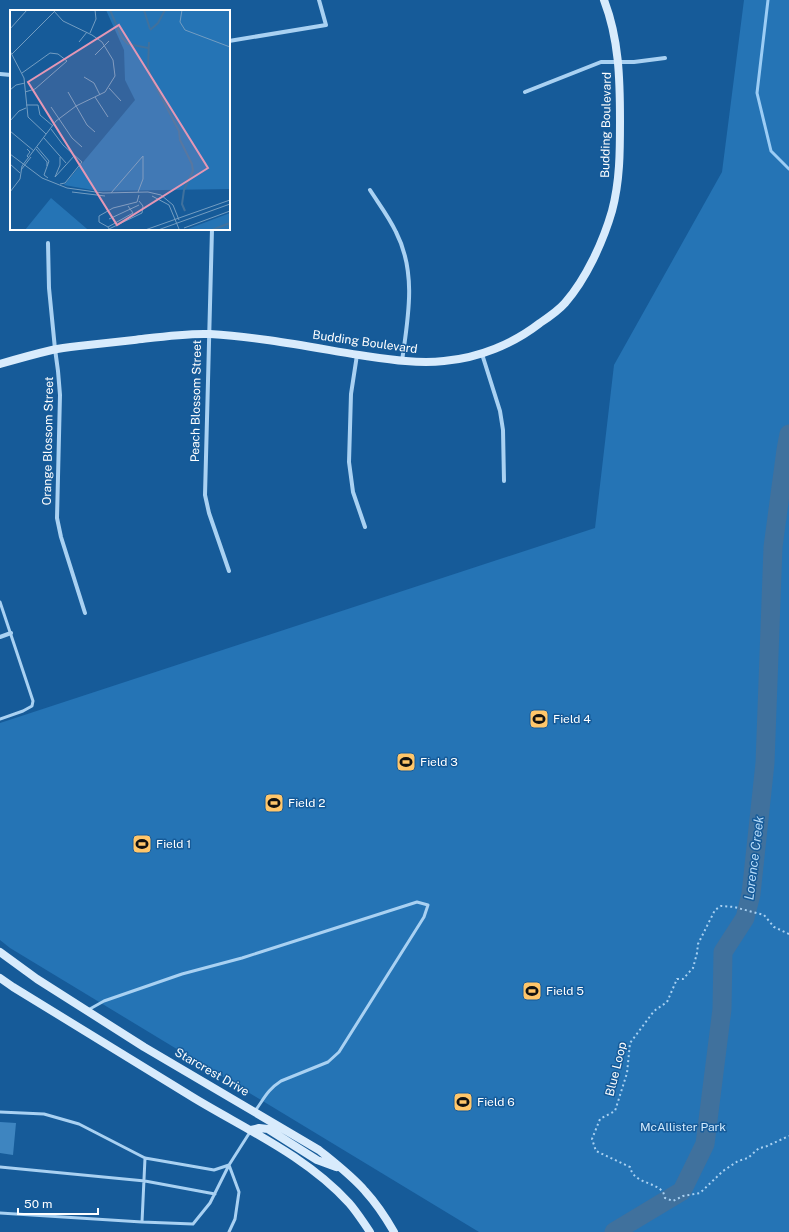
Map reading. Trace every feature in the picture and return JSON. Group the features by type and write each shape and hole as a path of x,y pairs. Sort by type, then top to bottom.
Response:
{"main road":[{"name":"Budding Boulevard","path":"0,364 55,349 172,336 208,334 255,338 402,361 444,361 482,354 502,346 535,328 563,304 579,285 592,260 610,218 615,197 618,179 620,143 620,90 615,37 604,0"},
{"name":"Starcrest Drive","path":"0,952 37,979 144,1047 319,1150 343,1169 366,1191 394,1232"},
{"path":"0,978 196,1099 302,1161 324,1179 349,1204 370,1232"},
{"path":"251,1130 259,1128 268,1129 317,1160 343,1169"}],"street":[{"path":"230,41 326,25 319,0"},
{"path":"525,92 601,62 634,62 665,58"},
{"path":"0,74 10,75"},
{"path":"370,190 396,232 406,261 409,281 409,304 402,361"},
{"name":"Peach Blossom Street","path":"212,230 208,334 205,495 208,513 229,571"},
{"name":"Orange Blossom Street","path":"48,243 49,288 60,395 57,518 61,537 85,613"},
{"path":"357,354 351,394 349,462 353,492 365,527"},
{"path":"482,354 500,411 503,430 504,481"},
{"path":"0,637 11,633"}],"lane":[{"path":"0,602 33,701 32,706 23,711 0,718"},
{"path":"87,1010 104,1001 188,972 242,958 417,902 428,905 424,917 339,1052 328,1062 276,1084 270,1089 255,1112"},
{"path":"0,1112 44,1114 79,1124 145,1158 214,1170 229,1165"},
{"path":"0,1213 193,1224 210,1203 229,1165 251,1130"},
{"path":"142,1222 145,1158"},
{"path":"229,1165 239,1192 235,1219 229,1232"},
{"path":"0,1167 145,1181 214,1194"}],"path":[{"name":"Blue Loop","path":"789,934 774,927 764,915 734,907 721,906 715,910 698,944 693,968 683,979 677,979 667,1002 654,1011 630,1043 627,1073 615,1111 600,1119 592,1139 596,1151 630,1167 641,1181 655,1186 663,1192 665,1198 673,1202 683,1196 700,1193 723,1171 748,1158 759,1148 765,1148 789,1136"}],"green space":[{"name":"McAllister Park","path":"744,0 789,0 789,1232 479,1232 10,948 0,940 0,723 595,528 614,365 722,172"}],"building":[{"path":"0,1122 16,1123 13,1155 0,1153"}],"waterway":[{"path":"768,0 757,93 771,151 789,169"},
{"name":"Lorence Creek","path":"614,1232 682,1191 705,1144 722,1009 723,952 745,918 751,894 765,763 773,547 789,434"}],"place":[{"name":"Field 4","path":"539,719"},
{"name":"Field 3","path":"406,762"},
{"name":"Field 2","path":"274,803"},
{"name":"Field 1","path":"142,844"},
{"name":"Field 5","path":"532,991"},
{"name":"Field 6","path":"463,1102"}]}
